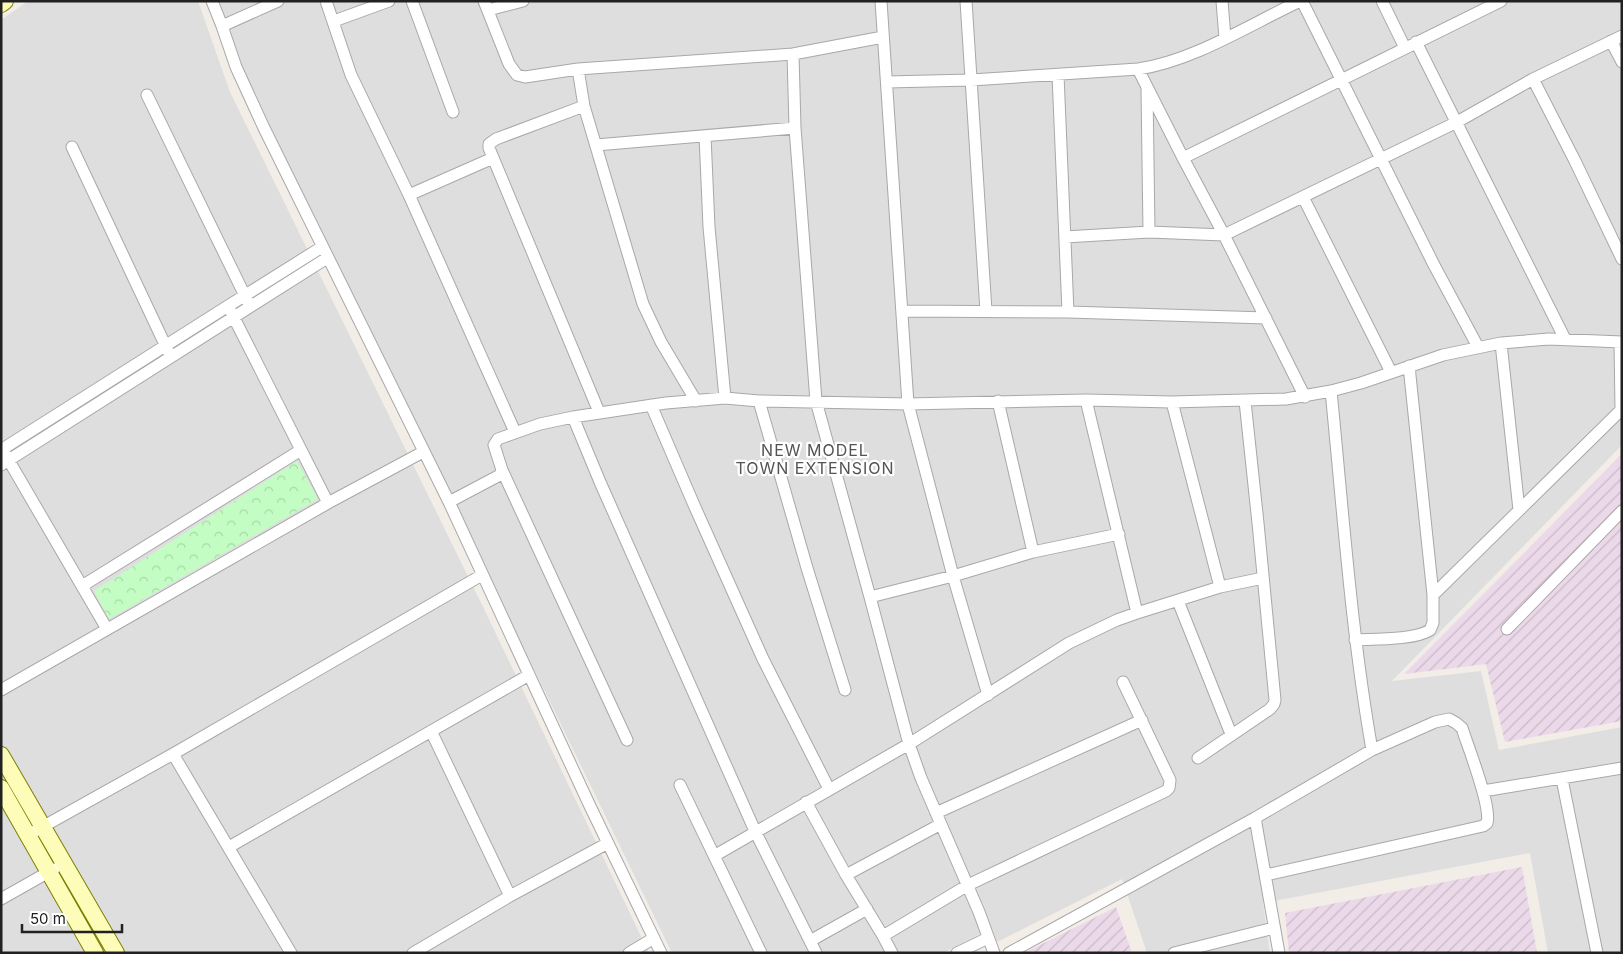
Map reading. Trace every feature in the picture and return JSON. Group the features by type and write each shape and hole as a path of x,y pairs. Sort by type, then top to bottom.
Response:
{"main road":[{"path":"1,4 6,1"},
{"path":"1,755 36,831 50,872 95,953"},
{"path":"1,788 64,864 116,953"}],"street":[{"path":"212,1 236,66 264,128 448,502 661,953"},
{"path":"222,26 278,1"},
{"path":"326,1 351,75 409,195 515,432"},
{"path":"334,21 389,1"},
{"path":"412,1 453,112"},
{"path":"523,1 486,6 509,64 517,75 525,77 578,69 792,54 882,36"},
{"path":"881,1 908,404 953,576 988,695"},
{"path":"966,1 986,311"},
{"path":"1222,1 1225,38"},
{"path":"1271,1 1273,14"},
{"path":"887,82 1058,75 1158,66 1225,38 1300,1 1434,265 1478,347"},
{"path":"1382,1 1405,48"},
{"path":"1183,158 1501,1"},
{"path":"1065,237 1149,232 1224,235 1457,122 1533,79 1616,38 1622,62"},
{"path":"1416,42 1565,339"},
{"path":"792,54 795,128 816,401 909,744 921,778 968,886 994,953"},
{"path":"578,69 584,106 643,304 661,342 696,401"},
{"path":"1138,69 1224,235 1304,397"},
{"path":"1058,75 1068,312"},
{"path":"1533,79 1622,259"},
{"path":"1146,86 1149,232"},
{"path":"147,95 247,301"},
{"path":"584,106 496,139 489,144 489,148 600,412"},
{"path":"596,145 795,128"},
{"path":"705,136 709,227 725,398"},
{"path":"72,147 171,356"},
{"path":"409,195 493,158"},
{"path":"1303,197 1391,372"},
{"path":"5,463 233,316 247,301 325,253"},
{"path":"107,629 5,463 2,450 228,306 247,301"},
{"path":"228,306 328,503"},
{"path":"903,310 1068,312 1266,318"},
{"path":"627,740 502,470 494,447 495,442 515,432 540,424 600,412 725,398 759,401 908,404 1086,400 1172,402 1286,400 1361,383 1409,366 1478,347 1529,340 1565,339 1621,342 1622,411 1433,595"},
{"path":"1502,343 1519,510"},
{"path":"1355,640 1408,636 1426,632 1432,627 1433,623 1433,595 1409,366"},
{"path":"1332,391 1355,640 1372,750"},
{"path":"1086,400 1137,613"},
{"path":"759,401 807,568 845,690"},
{"path":"1198,758 1270,709 1275,700 1245,401"},
{"path":"998,402 1033,552"},
{"path":"1172,402 1220,587"},
{"path":"651,406 763,659 829,789"},
{"path":"573,417 755,831 816,953"},
{"path":"82,586 301,450"},
{"path":"1,690 328,503 423,452"},
{"path":"448,502 500,475 502,470"},
{"path":"1507,629 1622,511"},
{"path":"870,597 953,576 1033,552 1119,534"},
{"path":"36,831 482,575"},
{"path":"714,856 909,744 1068,643 1117,620 1137,613 1220,587 1263,578"},
{"path":"1178,601 1231,734"},
{"path":"229,847 529,675"},
{"path":"883,936 968,886 1157,796 1169,788 1170,780 1123,682"},
{"path":"1009,953 1256,818 1372,750 1435,722 1449,719 1456,722 1462,728 1483,791 1487,823 1483,826 1266,876"},
{"path":"936,813 1142,720"},
{"path":"432,731 510,896"},
{"path":"173,754 291,953"},
{"path":"1483,791 1622,768"},
{"path":"1562,779 1597,953"},
{"path":"680,785 762,953"},
{"path":"806,802 892,953"},
{"path":"1256,818 1278,953"},
{"path":"846,874 941,824"},
{"path":"413,953 510,896 608,843"},
{"path":"1,899 64,864"},
{"path":"810,941 867,908"},
{"path":"1174,953 1274,928"},
{"path":"629,953 654,938"},
{"path":"957,953 988,938"}],"shaded area":[{"path":"28,1 198,1 230,92 485,611 649,953 1,953 1,20"},
{"path":"219,1 1622,1 1622,445 1392,681 1481,671 1499,750 1622,727 1622,953 1548,953 1530,853 1263,903 1270,953 1147,953 1122,879 997,942 992,928 943,953 672,953 242,68"},
{"path":"1622,454 1622,721 1505,742 1486,664 1404,674"},
{"path":"1522,867 1537,953 1289,953 1285,913"},
{"path":"1116,907 1132,953 1024,953"}],"green space":[{"path":"297,461 318,499 109,619 94,591"}],"district":[{"name":"NEW MODEL TOWN EXTENSION","path":"815,459"}]}
